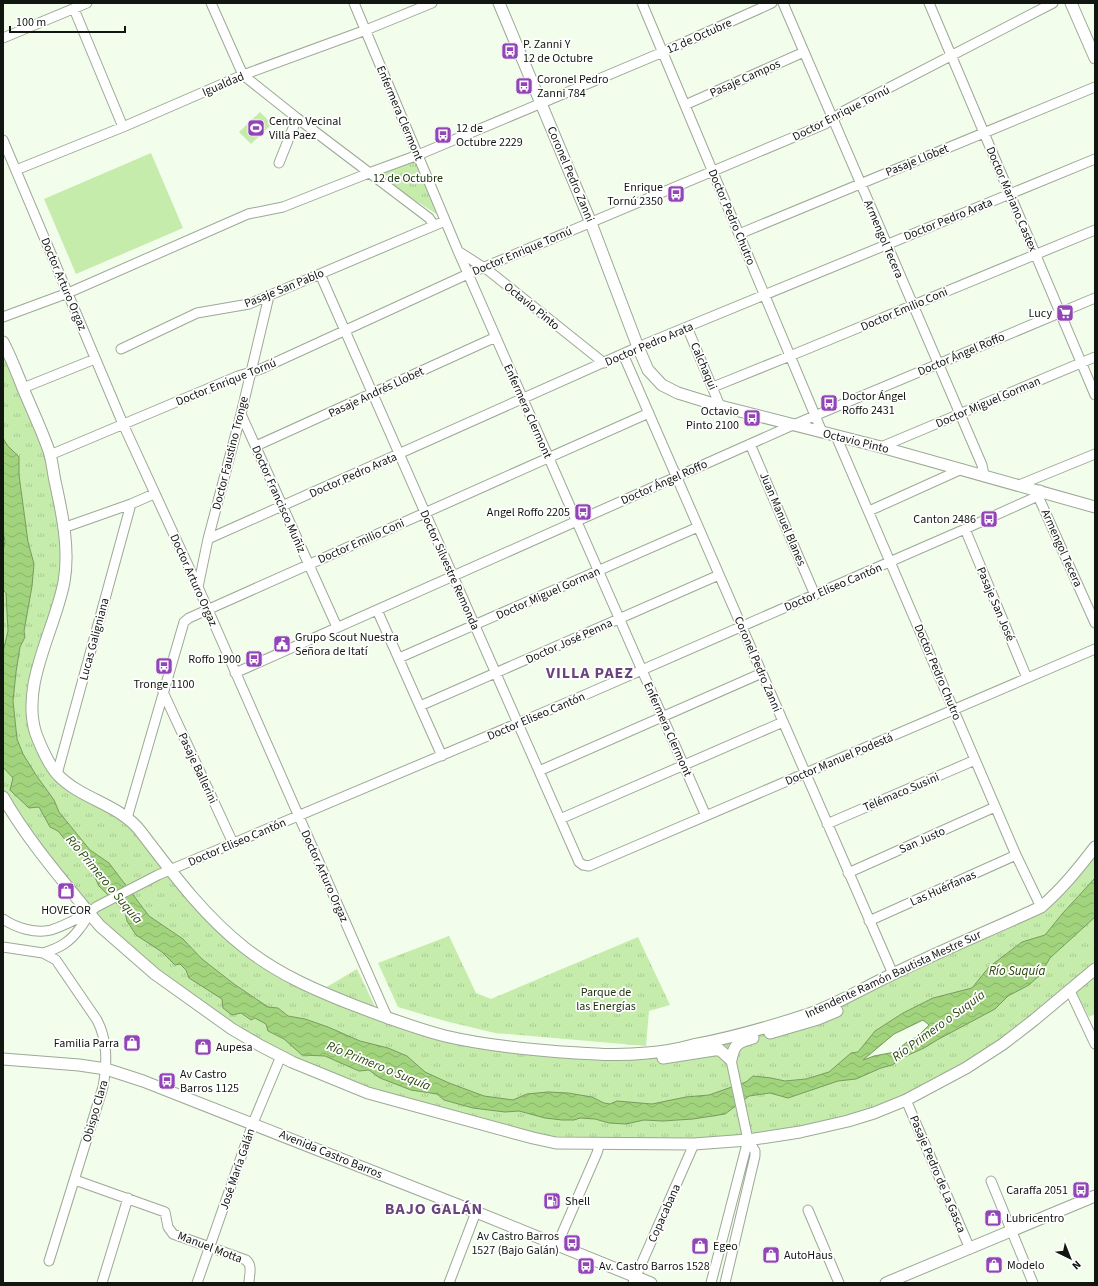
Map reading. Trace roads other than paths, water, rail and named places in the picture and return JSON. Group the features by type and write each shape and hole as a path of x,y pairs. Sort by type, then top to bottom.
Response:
{"main road":[{"name":"Coronel Pedro Zanni","path":"499,3 591,223 638,347"},
{"path":"1071,3 1095,58"},
{"name":"Intendente Ramón Bautista Mestre Sur","path":"3,342 50,455 65,542 64,580 59,602 39,663 32,707 35,730 50,764 57,774 69,785 113,809 135,825 170,870 213,920 248,950 297,982 388,1018 445,1036 492,1045 619,1055 663,1052 725,1039 805,1015 836,1003 892,974 1041,907 1058,892 1095,848"},
{"name":"Octavio Pinto","path":"638,347 648,370 662,385 678,393 720,406 962,469 1019,485 1039,493 1095,507"},
{"path":"3,797 25,832 92,910 111,935 166,982 245,1038 280,1056 343,1083 391,1100 548,1141 563,1143 694,1144 747,1136 800,1132 848,1122 906,1100 966,1068 997,1048 1034,1020 1095,969"},
{"path":"619,1055 650,1059 675,1057 720,1050 730,1058 736,1046 740,1042 818,1019 901,978 910,967"},
{"name":"Avenida Castro Barros","path":"3,1059 67,1063 106,1069 143,1081 476,1212 557,1245 635,1280 651,1283"},
{"path":"886,1283 1095,1196"}],"street":[{"path":"3,38 87,3"},
{"path":"211,3 243,75 429,218 434,225"},
{"name":"Enfermera Clermont","path":"354,3 445,221 706,816"},
{"name":"Igualdad","path":"16,170 123,127 243,75 366,30 432,3"},
{"name":"Doctor Pedro Chutro","path":"642,3 822,432"},
{"name":"12 de Octubre","path":"3,317 68,293 248,214 283,207 418,155 663,52 772,3"},
{"name":"Armengol Tecera","path":"783,3 982,465 984,476"},
{"name":"Doctor Mariano Castex","path":"929,3 1095,395"},
{"name":"Doctor Enrique Tornú","path":"50,455 238,376 261,369 468,274 825,124 1053,3"},
{"path":"74,9 123,127"},
{"name":"Pasaje Campos","path":"685,105 804,52"},
{"name":"Pasaje Llobet","path":"739,234 1095,87"},
{"path":"279,163 297,118"},
{"name":"Doctor Arturo Orgaz","path":"3,140 123,424 198,588 388,1018"},
{"name":"Doctor Pedro Arata","path":"208,539 638,347 1095,159"},
{"name":"Pasaje San Pablo","path":"121,349 197,313 238,307 269,296 445,221"},
{"name":"Doctor Emilio Coni","path":"713,387 1095,230"},
{"name":"Octavio Pinto","path":"458,251 484,268 604,363"},
{"name":"Doctor Silvestre Remonda","path":"320,274 579,862 583,865"},
{"name":"Doctor Faustino Tronge","path":"198,588 208,539 241,414 269,296"},
{"name":"Doctor Ángel Roffo","path":"235,672 793,425 1095,298"},
{"name":"Calchaqui","path":"687,327 720,406"},
{"name":"Pasaje Andrés Llobet","path":"256,446 496,337"},
{"name":"Coronel Pedro Zanni","path":"623,354 892,974"},
{"name":"Doctor Miguel Gorman","path":"881,447 1095,357"},
{"path":"23,388 95,359"},
{"name":"Doctor Emilio Coni","path":"163,692 184,622 189,618 649,413"},
{"name":"Doctor Francisco Muñiz","path":"241,414 337,628"},
{"name":"Doctor Pedro Chutro","path":"836,436 995,807 1041,907"},
{"name":"Juan Manuel Blanes","path":"750,444 815,595"},
{"path":"1019,485 1095,454"},
{"path":"869,511 962,469"},
{"name":"Armengol Tecera","path":"1039,493 1095,623"},
{"name":"Doctor Eliseo Cantón","path":"3,919 21,928 36,931 50,930 92,910 158,875 518,724 742,627 965,530 1039,493"},
{"path":"63,528 131,504 154,494"},
{"name":"Lucas Galigniana","path":"57,774 131,504"},
{"name":"Doctor Miguel Gorman","path":"399,658 698,527"},
{"name":"Pasaje San José","path":"965,530 1027,678"},
{"name":"Doctor José Penna","path":"420,706 719,575"},
{"path":"377,610 442,756"},
{"name":"Doctor Manuel Podestá","path":"583,865 589,866 1095,649"},
{"path":"539,771 762,673"},
{"path":"127,818 163,692"},
{"name":"Pasaje Ballerini","path":"163,692 233,844"},
{"path":"560,818 783,722"},
{"name":"Telémaco Susini","path":"827,824 975,760"},
{"name":"San Justo","path":"848,873 995,807"},
{"name":"Las Huérfanas","path":"869,921 1016,855"},
{"path":"3,947 44,953 62,946 81,927 92,910"},
{"name":"Obispo Clara","path":"44,953 56,960 97,1020 104,1038 106,1069 103,1087 75,1180 48,1261"},
{"path":"1070,991 1095,1044"},
{"name":"José María Galán","path":"197,1283 253,1123 280,1056"},
{"path":"725,1283 755,1156 755,1151 747,1136 730,1058"},
{"name":"Pasaje Pedro de La Gasca","path":"906,1100 970,1249"},
{"path":"711,1283 747,1136"},
{"path":"557,1245 600,1143"},
{"name":"Copacabana","path":"635,1280 694,1144"},
{"name":"Manuel Motta","path":"75,1180 165,1212 168,1227 173,1234 246,1260 249,1263 250,1268 248,1283"},
{"path":"990,1181 1033,1283"},
{"path":"102,1283 128,1198"},
{"path":"808,1210 839,1283"},
{"path":"449,1283 476,1212"}],"water":[{"name":"Río Suquía","path":"3,438 7,445 19,457 19,475 28,542 34,564 32,586 24,631 25,637 20,647 13,701 17,739 23,754 54,800 59,812 90,850 109,863 149,916 183,939 202,959 234,984 268,1007 278,1008 288,1016 305,1019 360,1041 388,1048 407,1056 425,1072 484,1096 513,1100 527,1094 548,1092 568,1093 592,1097 604,1103 610,1104 617,1101 652,1104 686,1097 709,1095 746,1082 753,1076 785,1081 806,1079 829,1072 851,1053 858,1052 875,1031 903,1013 933,998 972,988 989,967 1022,942 1045,935 1095,878 1095,917 1050,958 1040,975 1029,985 1008,996 995,1009 924,1048 904,1057 892,1065 856,1079 838,1081 788,1098 770,1093 749,1096 725,1114 693,1119 663,1121 644,1120 626,1124 609,1123 595,1119 580,1118 574,1120 562,1120 545,1118 519,1111 505,1112 473,1108 444,1100 437,1094 411,1090 380,1078 369,1070 359,1071 325,1056 302,1055 284,1039 268,1031 266,1024 255,1018 251,1020 241,1013 232,1015 223,1008 222,999 189,978 186,970 180,964 175,965 162,952 136,935 127,921 125,912 99,886 91,869 79,852 71,847 58,831 50,827 39,807 29,808 10,790 13,778 3,767 3,652 8,631 6,593 3,590 3,551 5,541 3,532","holes":["923,1020 929,1025 917,1037 907,1042 895,1052 874,1056 863,1060 894,1034"]}],"place":[{"name":"P. Zanni Y 12 de Octubre","path":"510,51"},
{"name":"Coronel Pedro Zanni 784","path":"524,86"},
{"name":"Centro Vecinal Villa Paez","path":"256,128"},
{"name":"12 de Octubre 2229","path":"443,135"},
{"name":"Enrique Tornú 2350","path":"676,194"},
{"name":"Lucy","path":"1065,313"},
{"name":"Doctor Ángel Roffo 2431","path":"829,403"},
{"name":"Octavio Pinto 2100","path":"752,418"},
{"name":"Angel Roffo 2205","path":"583,512"},
{"name":"Canton 2486","path":"989,519"},
{"name":"Grupo Scout Nuestra Señora de Itatí","path":"282,644"},
{"name":"Roffo 1900","path":"254,659"},
{"name":"Tronge 1100","path":"164,666"},
{"name":"HOVECOR","path":"66,891"},
{"name":"Familia Parra","path":"132,1043"},
{"name":"Aupesa","path":"203,1047"},
{"name":"Av Castro Barros 1125","path":"167,1081"},
{"name":"Caraffa 2051","path":"1081,1190"},
{"name":"Shell","path":"552,1201"},
{"name":"Lubricentro","path":"993,1218"},
{"name":"Av Castro Barros 1527 (Bajo Galán)","path":"572,1243"},
{"name":"Egeo","path":"700,1246"},
{"name":"AutoHaus","path":"771,1255"},
{"name":"Modelo","path":"994,1265"},
{"name":"Av. Castro Barros 1528","path":"586,1266"}],"district":[{"name":"VILLA PAEZ","path":"590,672"},
{"name":"BAJO GALÁN","path":"434,1208"}],"water label":[{"name":"Río Primero o Suquía","path":"105,879"},
{"name":"Río Primero o Suquía","path":"938,1025"},
{"name":"Río Primero o Suquía","path":"379,1065"}],"park label":[{"name":"Parque de las Energías","path":"606,999"}]}
